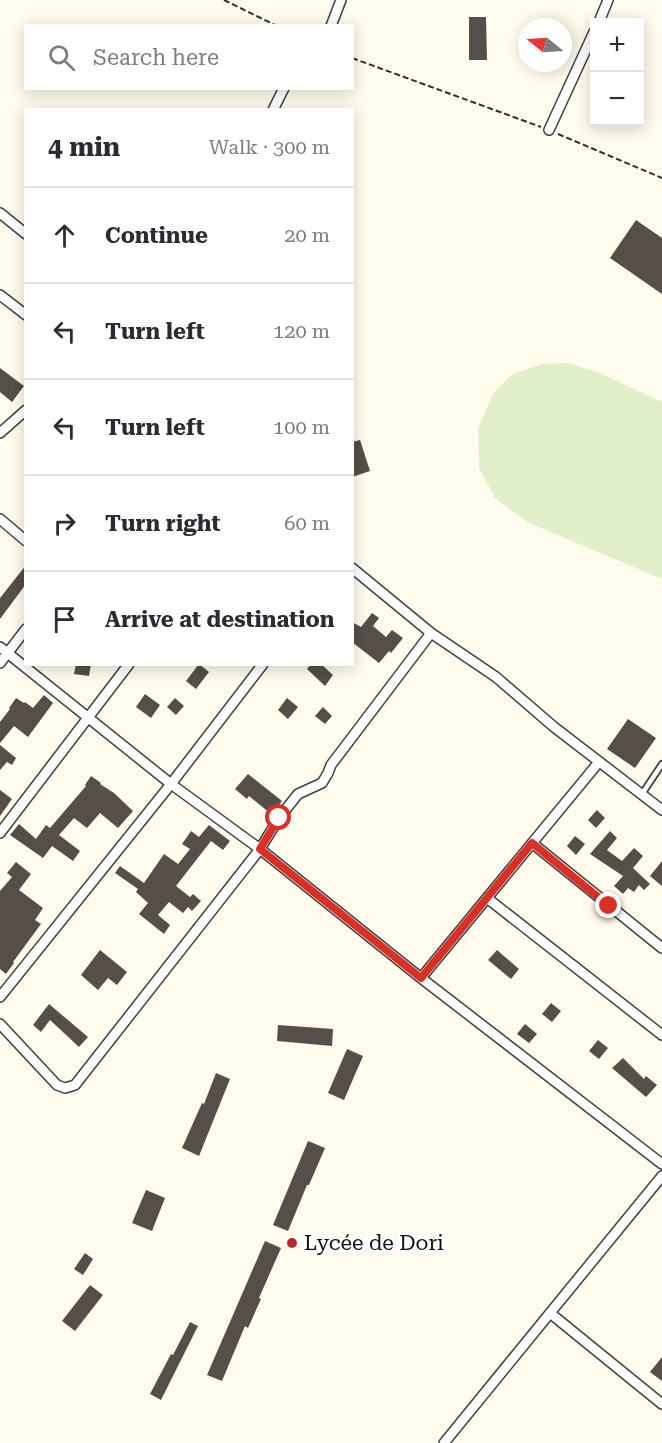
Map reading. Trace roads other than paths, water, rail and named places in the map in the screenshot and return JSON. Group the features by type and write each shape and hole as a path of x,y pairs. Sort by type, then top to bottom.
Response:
{"street":[{"path":"332,24 341,0"},
{"path":"601,18 608,0"},
{"path":"549,130 590,41"},
{"path":"274,108 283,90"},
{"path":"0,213 24,232"},
{"path":"0,295 24,313"},
{"path":"2,429 24,412"},
{"path":"0,519 24,539"},
{"path":"354,570 431,633 496,677 554,727 662,810"},
{"path":"0,663 4,650 24,631"},
{"path":"0,1024 57,1085 65,1088 75,1085 260,849 279,818 298,794 322,783 331,765 431,633"},
{"path":"4,650 171,784 260,849 421,978 662,1164"},
{"path":"0,833 127,666"},
{"path":"0,997 171,784 261,666"},
{"path":"421,978 599,762"},
{"path":"532,843 662,948"},
{"path":"487,898 662,1035"},
{"path":"444,1443 662,1176"},
{"path":"550,1313 662,1404"}],"lane":[{"path":"642,794 662,764"}],"place":[{"name":"Lycée de Dori","path":"292,1243"}]}
